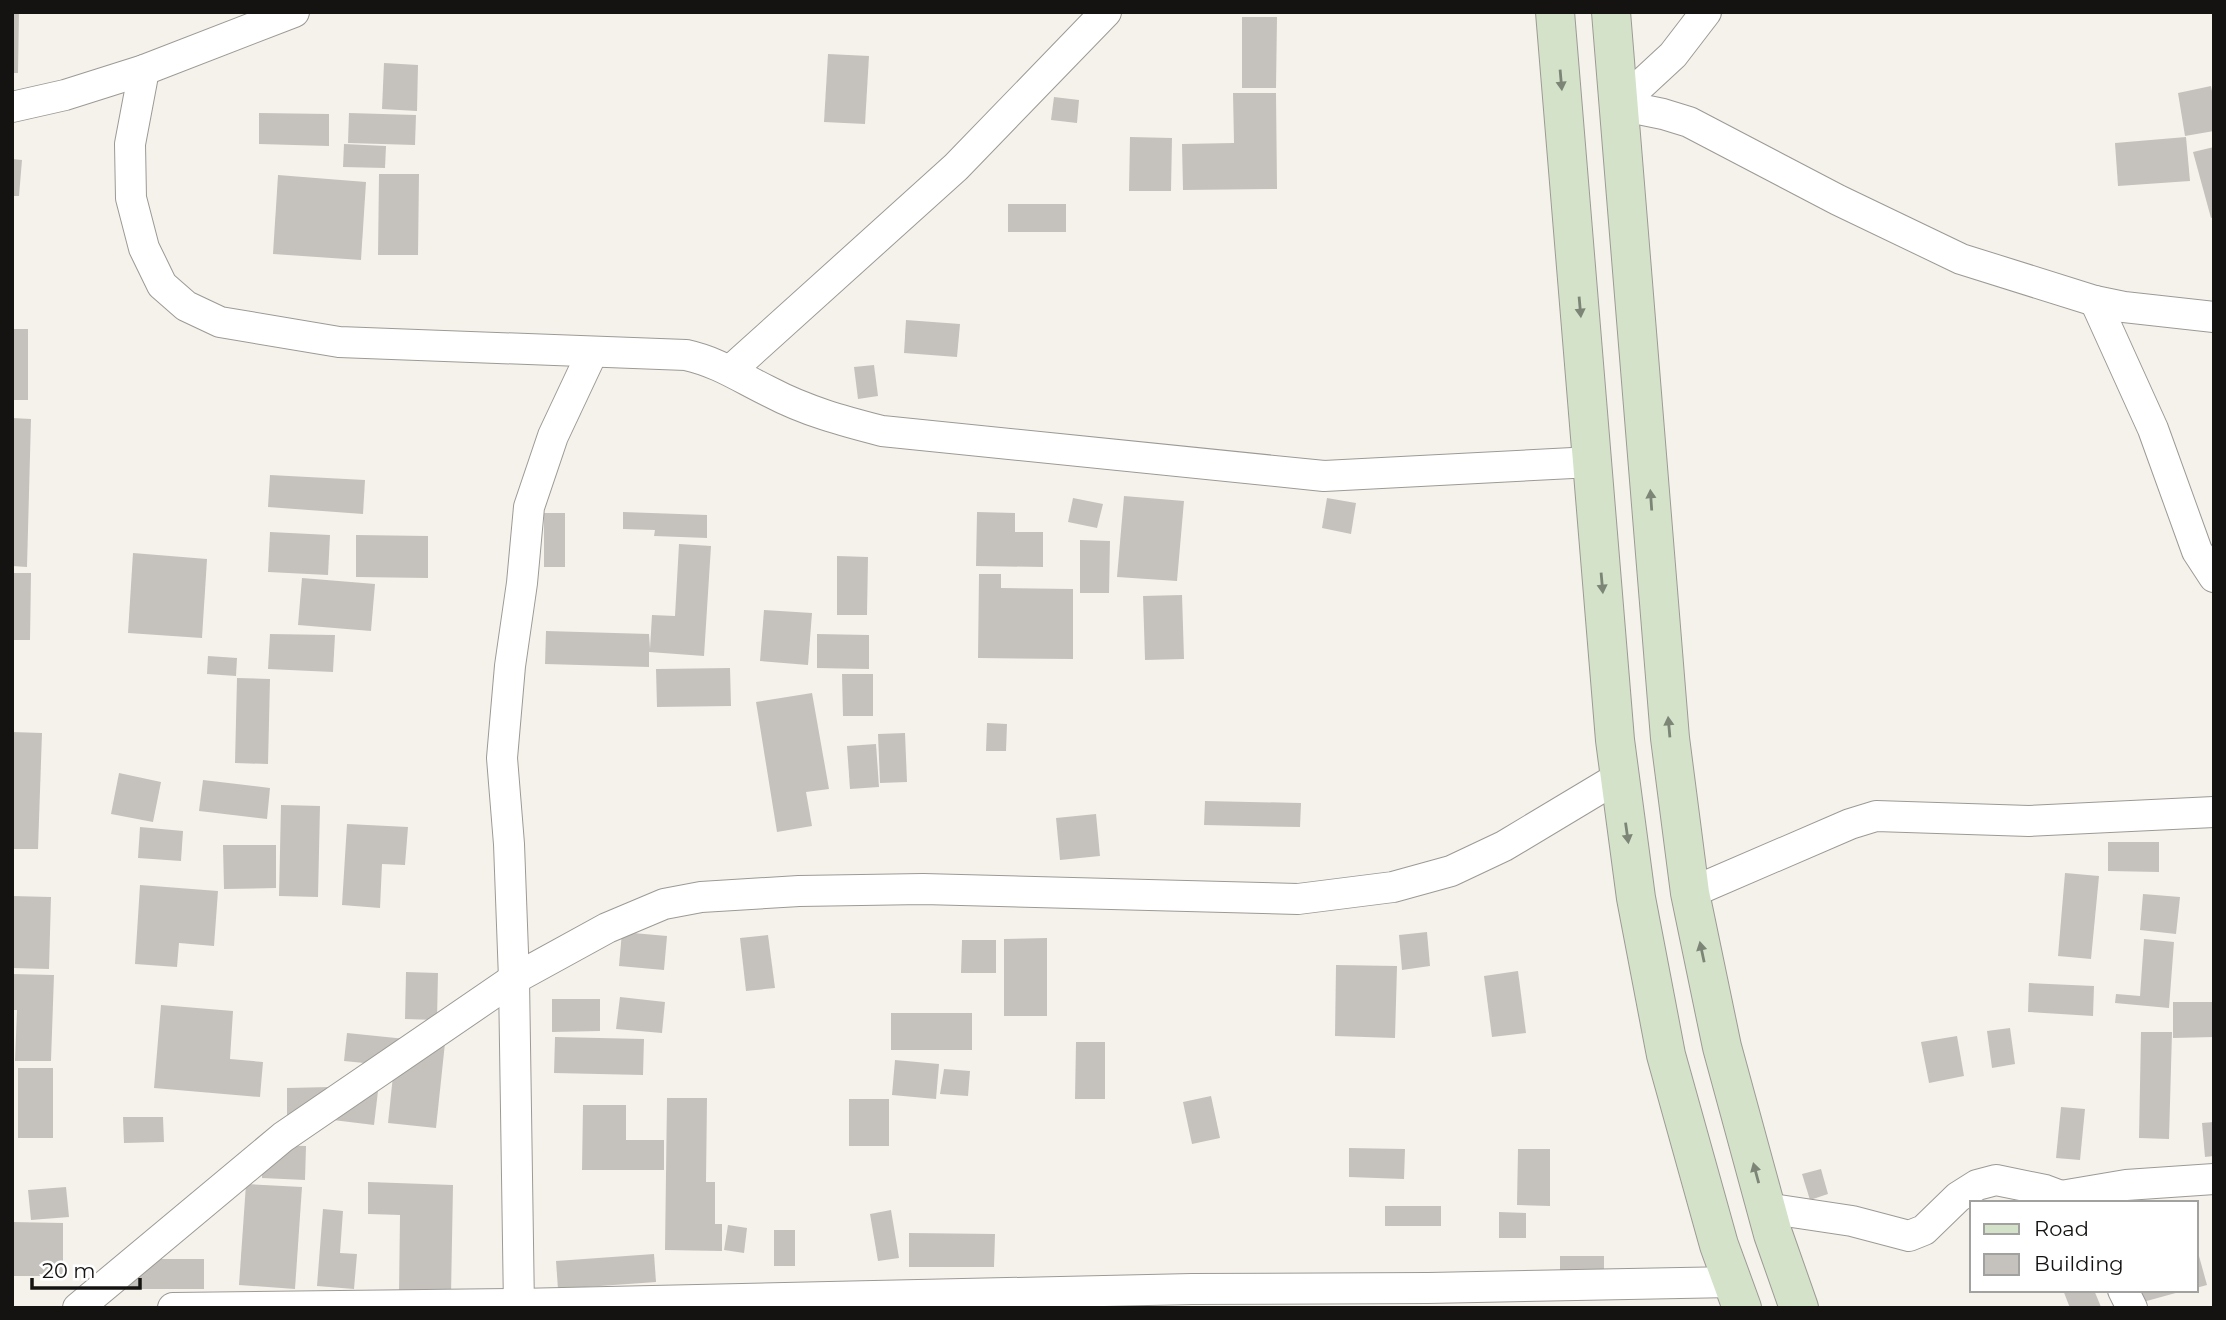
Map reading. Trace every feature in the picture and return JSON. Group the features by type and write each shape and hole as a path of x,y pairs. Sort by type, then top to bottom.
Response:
{"main road":[{"path":"1611,12 1670,738 1690,893 1722,1047 1766,1208 1799,1308"},
{"path":"1552,14 1619,777 1636,898 1666,1055 1719,1245 1737,1295"}],"street":[{"path":"12,107 65,95 144,70 294,12"},
{"path":"731,370 956,167 1106,12"},
{"path":"1619,105 1673,55 1706,12"},
{"path":"144,70 130,144 131,198 144,248 162,285 186,306 220,322 339,342 686,355 707,359 822,416 882,431 1324,476 1592,462"},
{"path":"1619,105 1689,122 1838,200 1961,260 2095,301 2214,317"},
{"path":"2095,301 2153,429 2197,551 2214,577"},
{"path":"519,1306 514,979 509,844 502,758 529,507 553,436 592,353"},
{"path":"78,1308 284,1137 514,979 607,928 664,904 701,897 799,891 923,889 1298,899 1393,887 1451,871 1493,851 1619,777"},
{"path":"1690,893 1850,824 1876,816 2029,821 2214,812"},
{"path":"1766,1208 1852,1221 1909,1236 1924,1230 1958,1197 1977,1185 1996,1180 2065,1199 2126,1185 2214,1179"},
{"path":"173,1308 519,1306 1178,1289 1427,1298 1737,1295"},
{"path":"2124,1292 2132,1308"}],"building":[{"path":"12,12 19,12 18,73 12,73"},
{"path":"1242,17 1277,17 1276,88 1242,88"},
{"path":"828,54 869,56 865,124 824,122"},
{"path":"384,63 418,65 417,111 382,109"},
{"path":"2211,86 2214,131 2185,136 2178,93"},
{"path":"1233,93 1276,93 1277,189 1183,190 1182,144 1234,143"},
{"path":"1054,97 1079,100 1077,123 1051,120"},
{"path":"259,113 329,114 329,146 259,144"},
{"path":"349,113 416,115 415,145 348,143"},
{"path":"1130,137 1172,138 1171,191 1129,191"},
{"path":"2186,137 2190,181 2118,186 2115,143"},
{"path":"344,144 386,146 385,168 343,167"},
{"path":"2214,147 2214,217 2211,218 2193,152"},
{"path":"12,159 22,160 19,196 12,196"},
{"path":"379,174 419,174 418,255 378,255"},
{"path":"278,175 366,182 361,260 273,254"},
{"path":"1008,204 1066,204 1066,232 1008,232"},
{"path":"906,320 960,324 957,357 904,353"},
{"path":"12,329 28,329 28,400 12,400"},
{"path":"874,365 878,396 858,399 854,367"},
{"path":"12,418 31,419 27,567 12,566"},
{"path":"270,475 365,480 363,514 268,507"},
{"path":"1124,496 1184,501 1177,581 1117,577"},
{"path":"1073,498 1103,504 1097,528 1068,522"},
{"path":"1327,498 1356,503 1351,534 1322,528"},
{"path":"623,512 707,515 707,538 654,536 655,530 623,529"},
{"path":"977,512 1015,513 1015,532 1043,532 1043,567 976,566"},
{"path":"544,513 565,513 565,567 544,567"},
{"path":"270,532 330,535 328,575 268,572"},
{"path":"356,535 428,536 428,578 356,577"},
{"path":"1080,540 1110,541 1109,593 1080,593"},
{"path":"679,544 711,546 704,656 649,652 649,667 545,664 546,631 649,634 650,649 652,615 675,616"},
{"path":"133,553 207,559 202,638 128,633"},
{"path":"837,556 868,557 867,615 837,615"},
{"path":"12,573 31,573 30,640 12,640"},
{"path":"979,574 1001,574 1001,588 1073,589 1073,659 978,658"},
{"path":"302,578 375,584 371,631 298,625"},
{"path":"1182,595 1184,659 1145,660 1143,596"},
{"path":"764,610 812,613 808,665 760,661"},
{"path":"270,634 335,635 333,672 268,669"},
{"path":"817,634 869,635 869,669 817,668"},
{"path":"208,656 237,658 236,676 207,674"},
{"path":"730,668 731,706 657,707 656,669"},
{"path":"842,674 873,674 873,716 843,716"},
{"path":"237,678 270,679 268,764 235,763"},
{"path":"812,693 829,789 806,792 812,826 777,832 756,702"},
{"path":"987,723 1007,724 1006,751 986,751"},
{"path":"12,732 42,733 38,849 12,849"},
{"path":"905,733 907,782 880,783 878,734"},
{"path":"876,744 879,787 850,789 847,746"},
{"path":"119,773 161,782 153,822 111,814"},
{"path":"203,780 270,788 267,819 199,811"},
{"path":"1205,801 1301,803 1300,827 1204,825"},
{"path":"281,805 320,806 318,897 279,896"},
{"path":"1096,814 1100,856 1060,860 1056,818"},
{"path":"347,824 408,827 405,865 382,864 380,908 342,905"},
{"path":"140,827 183,831 181,861 138,858"},
{"path":"2108,842 2159,842 2159,872 2108,871"},
{"path":"223,845 276,845 276,888 224,889"},
{"path":"2065,873 2099,876 2091,959 2058,956"},
{"path":"140,885 218,891 214,946 179,943 177,967 135,964"},
{"path":"2143,894 2180,897 2176,934 2140,930"},
{"path":"12,896 51,897 49,969 12,968"},
{"path":"622,932 667,936 664,970 619,966"},
{"path":"1427,932 1430,966 1402,970 1399,935"},
{"path":"768,935 775,988 746,991 740,938"},
{"path":"1047,938 1047,1016 1004,1016 1004,939"},
{"path":"2144,939 2174,942 2169,1008 2115,1003 2116,994 2140,996"},
{"path":"962,940 996,940 996,973 961,973"},
{"path":"1336,965 1397,966 1395,1038 1335,1036"},
{"path":"1518,971 1526,1033 1492,1037 1484,976"},
{"path":"406,972 438,973 437,1020 405,1019"},
{"path":"12,974 54,975 51,1061 15,1061 17,1010 12,1010"},
{"path":"2029,983 2094,986 2093,1016 2028,1012"},
{"path":"620,997 665,1002 662,1033 616,1029"},
{"path":"552,999 600,999 600,1031 552,1032"},
{"path":"2173,1002 2214,1002 2214,1037 2173,1038"},
{"path":"161,1005 233,1011 230,1059 263,1062 260,1097 154,1088"},
{"path":"891,1013 972,1013 972,1050 891,1050"},
{"path":"2010,1028 2015,1064 1992,1068 1987,1031"},
{"path":"2141,1032 2172,1032 2169,1139 2139,1138"},
{"path":"347,1033 445,1043 436,1128 388,1123 394,1066 344,1061"},
{"path":"1957,1036 1964,1076 1929,1083 1921,1042"},
{"path":"555,1037 644,1039 643,1075 554,1073"},
{"path":"1076,1042 1105,1042 1105,1099 1075,1099"},
{"path":"895,1060 939,1064 936,1099 892,1095"},
{"path":"18,1068 53,1068 53,1138 18,1138"},
{"path":"944,1069 970,1071 968,1096 940,1094"},
{"path":"330,1087 287,1120 287,1088"},
{"path":"336,1087 378,1091 374,1125 333,1120"},
{"path":"1211,1096 1220,1138 1192,1144 1183,1102"},
{"path":"667,1098 707,1098 706,1182 715,1182 715,1224 722,1224 722,1251 665,1250"},
{"path":"849,1099 889,1099 889,1146 849,1146"},
{"path":"583,1105 626,1105 626,1140 664,1140 664,1170 582,1170"},
{"path":"2061,1107 2085,1109 2080,1160 2056,1158"},
{"path":"123,1117 163,1117 164,1142 124,1143"},
{"path":"2214,1122 2214,1156 2205,1157 2202,1123"},
{"path":"263,1145 306,1146 305,1180 262,1178"},
{"path":"1349,1148 1405,1149 1404,1179 1349,1177"},
{"path":"1518,1149 1550,1149 1550,1206 1517,1205"},
{"path":"1821,1169 1828,1194 1810,1200 1802,1174"},
{"path":"368,1182 453,1185 451,1296 399,1295 400,1215 368,1214"},
{"path":"246,1184 302,1187 295,1289 239,1285"},
{"path":"66,1187 69,1217 31,1220 28,1190"},
{"path":"1385,1206 1441,1206 1441,1226 1385,1226"},
{"path":"323,1209 343,1211 340,1253 357,1254 354,1289 317,1286"},
{"path":"891,1210 899,1258 878,1261 870,1214"},
{"path":"1499,1212 1526,1213 1526,1238 1499,1238"},
{"path":"12,1222 63,1223 63,1276 12,1276"},
{"path":"728,1225 747,1228 744,1253 724,1250"},
{"path":"774,1230 795,1230 795,1266 774,1266"},
{"path":"909,1233 995,1234 994,1267 909,1267"},
{"path":"654,1254 656,1282 558,1289 556,1261"},
{"path":"1560,1256 1604,1256 1604,1275 1560,1275"},
{"path":"2198,1256 2199,1256 2207,1285 2198,1287"},
{"path":"127,1259 204,1259 204,1289 127,1289"},
{"path":"2064,1292 2095,1292 2101,1307 2070,1308"},
{"path":"2140,1292 2179,1292 2143,1302"}]}
